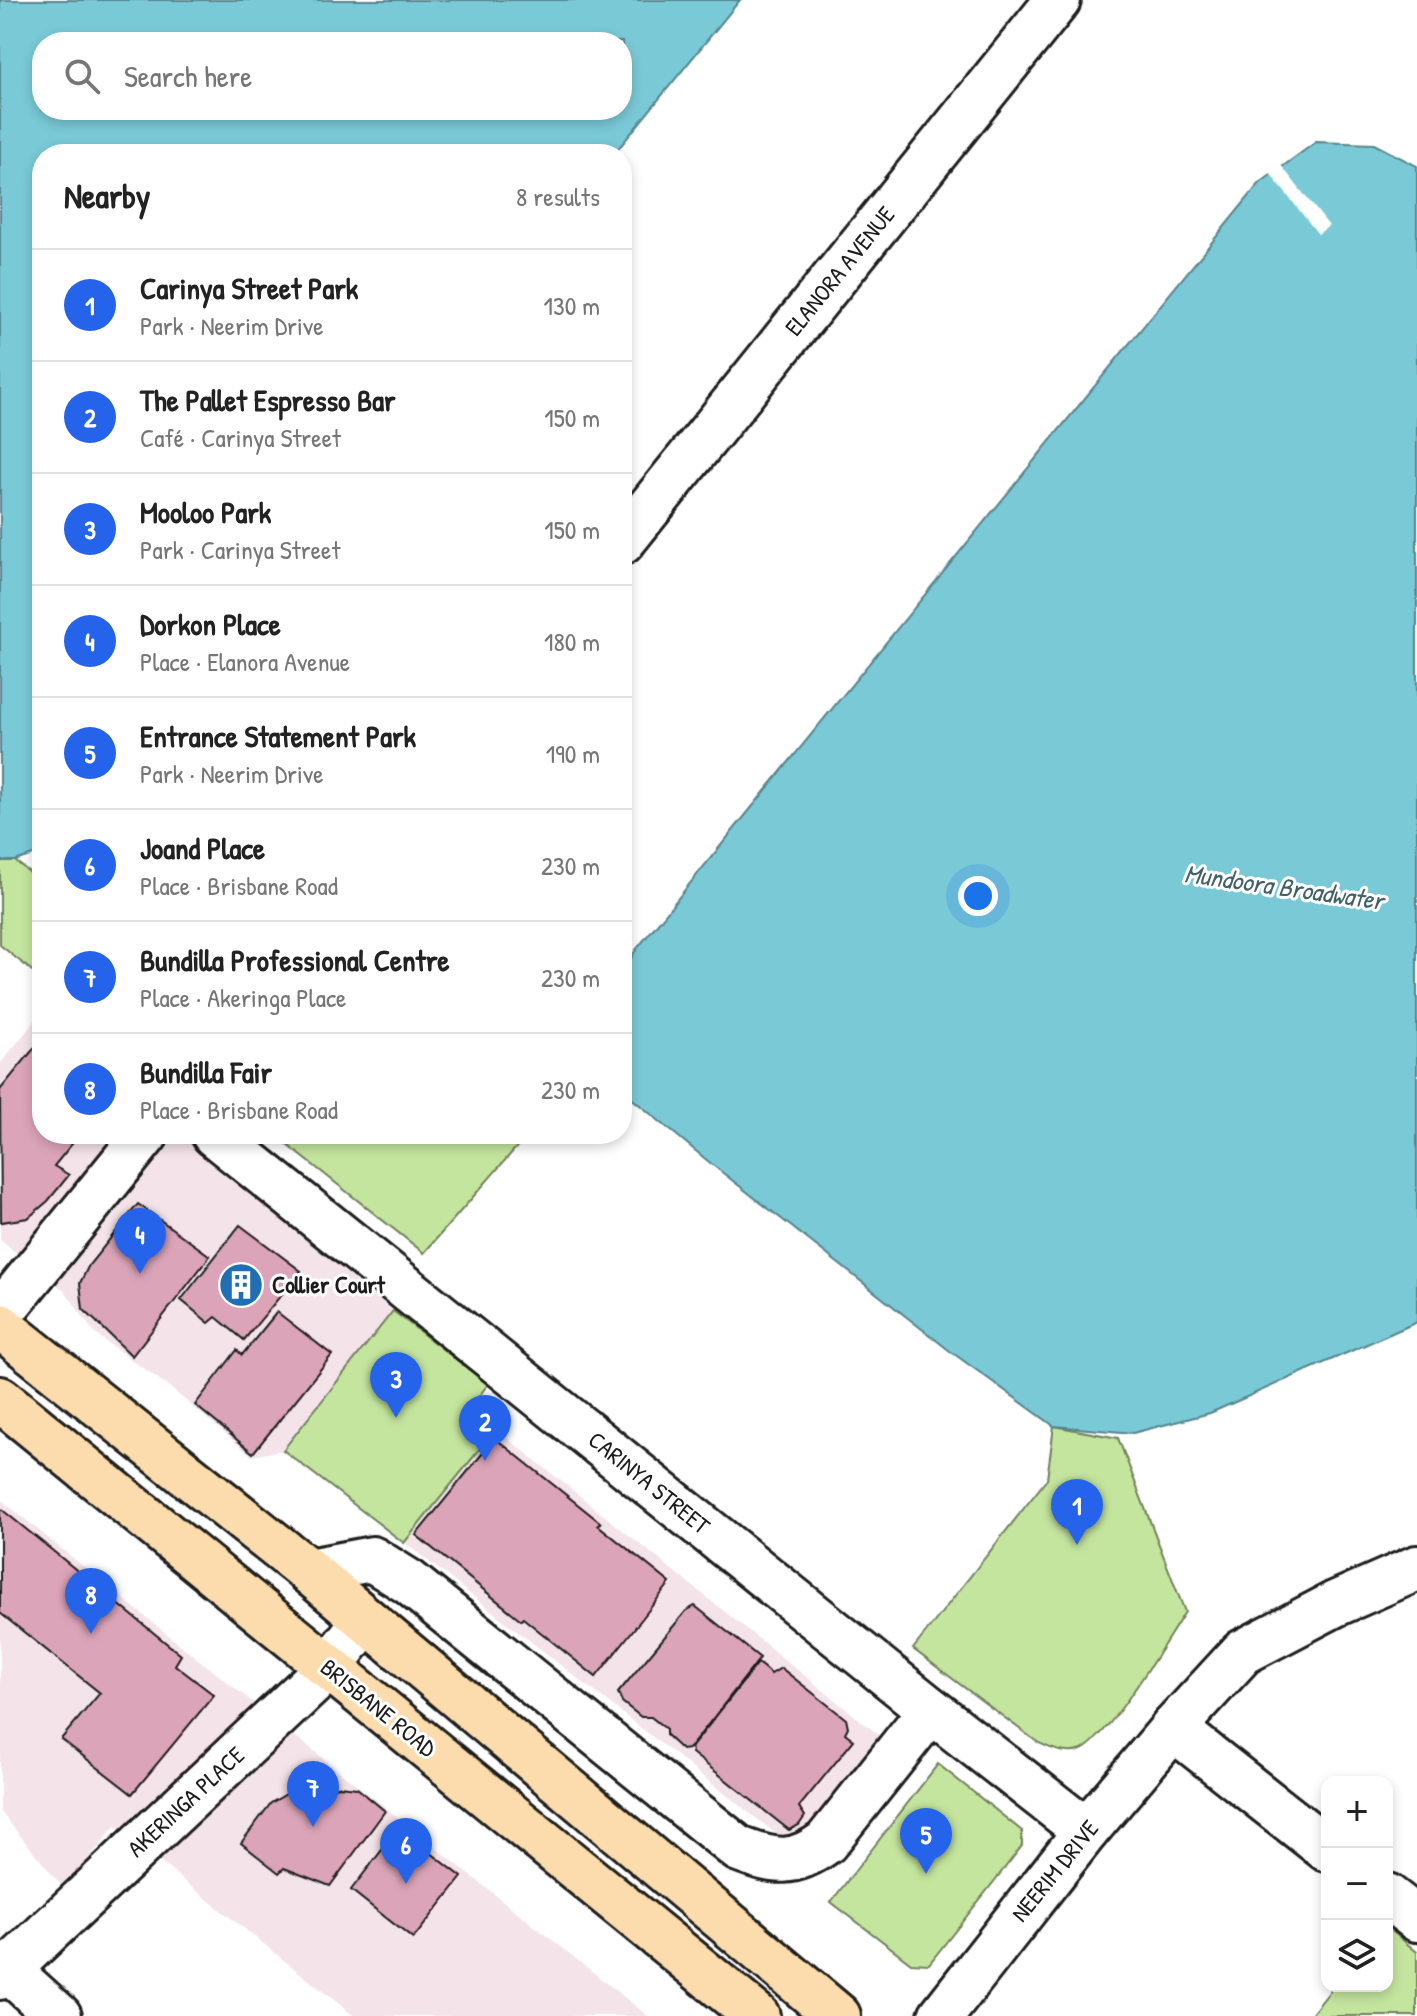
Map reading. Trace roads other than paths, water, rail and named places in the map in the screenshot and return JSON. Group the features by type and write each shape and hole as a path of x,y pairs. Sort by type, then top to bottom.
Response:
{"main road":[{"path":"0,1326 308,1571 838,2016"},
{"name":"BRISBANE ROAD","path":"0,1399 757,2016"}],"street":[{"name":"ELANORA AVENUE","path":"632,530 1058,0"},
{"path":"0,1314 138,1144"},
{"name":"CARINYA STREET","path":"226,1144 1086,1831"},
{"path":"308,1571 372,1559 409,1582 739,1849 762,1858 779,1861 807,1856 826,1842 931,1710"},
{"name":"NEERIM DRIVE","path":"941,2016 1086,1831 1173,1728 1243,1652 1335,1604 1417,1568"},
{"name":"AKERINGA PLACE","path":"4,1974 329,1667 365,1620"},
{"path":"1173,1728 1326,1848"},
{"path":"1393,1901 1417,1919"},
{"path":"4,1974 59,2016"}],"water":[{"path":"0,0 740,0 622,144 32,144 32,855 15,861 0,861"},
{"name":"Mundoora Broadwater","path":"1316,142 1374,144 1417,166 1417,1322 1210,1413 1133,1433 1054,1426 950,1351 632,1099 632,957 1260,183"}],"place":[{"name":"Dorkon Place","path":"140,1274"},
{"name":"Collier Court","path":"241,1285"},
{"name":"Mooloo Park","path":"396,1418"},
{"name":"The Pallet Espresso Bar","path":"485,1461"},
{"name":"Carinya Street Park","path":"1077,1545"},
{"name":"Bundilla Fair","path":"91,1634"},
{"name":"Bundilla Professional Centre","path":"313,1827"},
{"name":"Entrance Statement Park","path":"926,1874"},
{"name":"Joand Place","path":"406,1884"}]}
